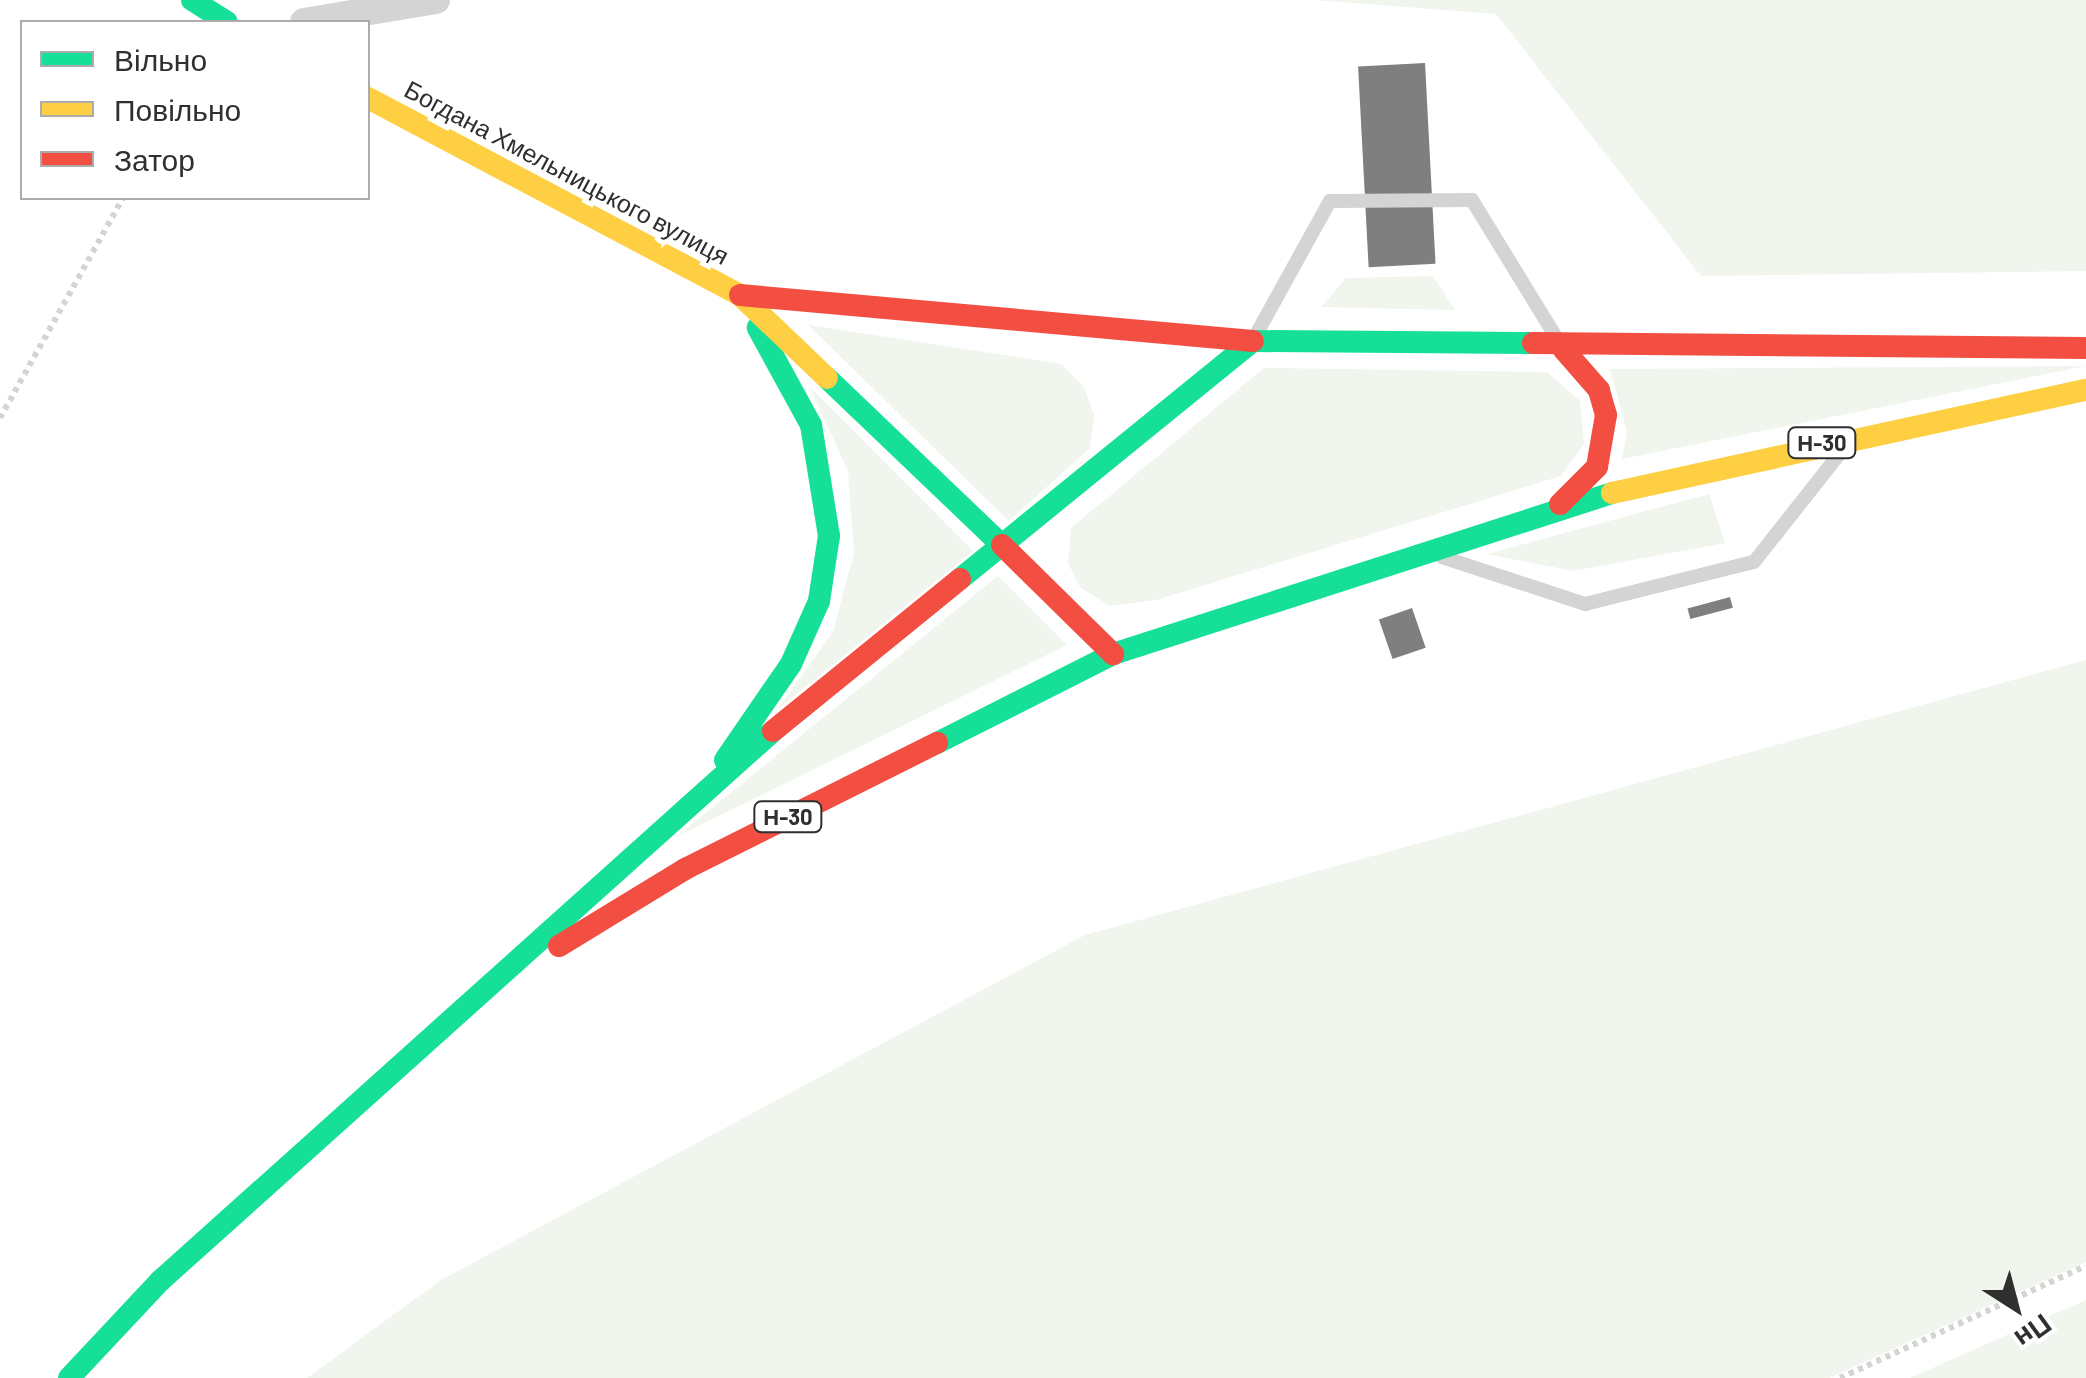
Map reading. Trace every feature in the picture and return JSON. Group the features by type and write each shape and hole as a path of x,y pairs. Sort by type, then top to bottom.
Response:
{"main road":[{"path":"192,0 225,20"},
{"name":"Богдана Хмельницького вулиця","path":"370,99 740,294"},
{"path":"740,294 1252,341 1564,350 2086,348"},
{"path":"740,294 1112,654"},
{"path":"710,782 791,664 818,600 829,536 810,425 740,294"},
{"name":"Н-30","path":"69,1378 160,1282 710,782 1252,341"},
{"path":"1560,504 1597,466 1606,415 1599,390 1564,350"},
{"name":"Н-30","path":"473,998 684,869 1112,654 1413,547 1560,504 1854,436 2086,390"}],"street":[{"path":"316,20 436,0"}],"lane":[{"path":"1252,341 1330,201 1472,200 1564,350"},
{"path":"1413,547 1584,604 1754,562 1854,436"}],"path":[{"path":"0,418 122,200"},
{"path":"1840,1378 2086,1266"}],"shaded area":[{"path":"1315,0 2086,0 2086,271 1701,276 1496,14"},
{"path":"1433,276 1455,310 1321,307 1346,278"},
{"path":"808,325 1061,364 1084,387 1094,415 1090,448 1009,521"},
{"path":"2086,366 1622,459 1627,432 1610,369"},
{"path":"1264,368 1547,372 1580,401 1584,444 1561,476 1156,600 1110,606 1080,587 1068,563 1071,528"},
{"path":"809,386 973,551 777,710 833,632 854,553 848,471"},
{"path":"1709,494 1725,543 1573,571 1487,554"},
{"path":"998,576 1067,645 676,837"},
{"path":"2086,660 2086,1262 1829,1378 307,1378 441,1280 1085,935"},
{"path":"2086,1300 2086,1378 1910,1378"}],"building":[{"path":"1425,63 1436,264 1369,267 1358,67"},
{"path":"1730,597 1733,608 1690,619 1687,608"},
{"path":"1412,608 1426,648 1393,659 1379,619"}],"traffic: fast":[{"path":"192,0 224,20"},
{"path":"725,760 791,664 819,601 829,536 811,425 758,328"},
{"path":"960,579 1253,341 1533,343"},
{"path":"827,378 1002,545"},
{"path":"937,743 1113,654 1612,493"},
{"path":"69,1378 160,1281 773,731"}],"traffic: slow":[{"path":"370,99 740,295 827,378"},
{"path":"1612,493 2086,390"}],"traffic: jam":[{"path":"740,295 1253,341"},
{"path":"1533,343 2086,348"},
{"path":"1560,504 1597,467 1606,415 1599,390 1564,350"},
{"path":"1002,545 1113,654"},
{"path":"773,731 960,579"},
{"path":"559,946 685,869 937,743"}]}
